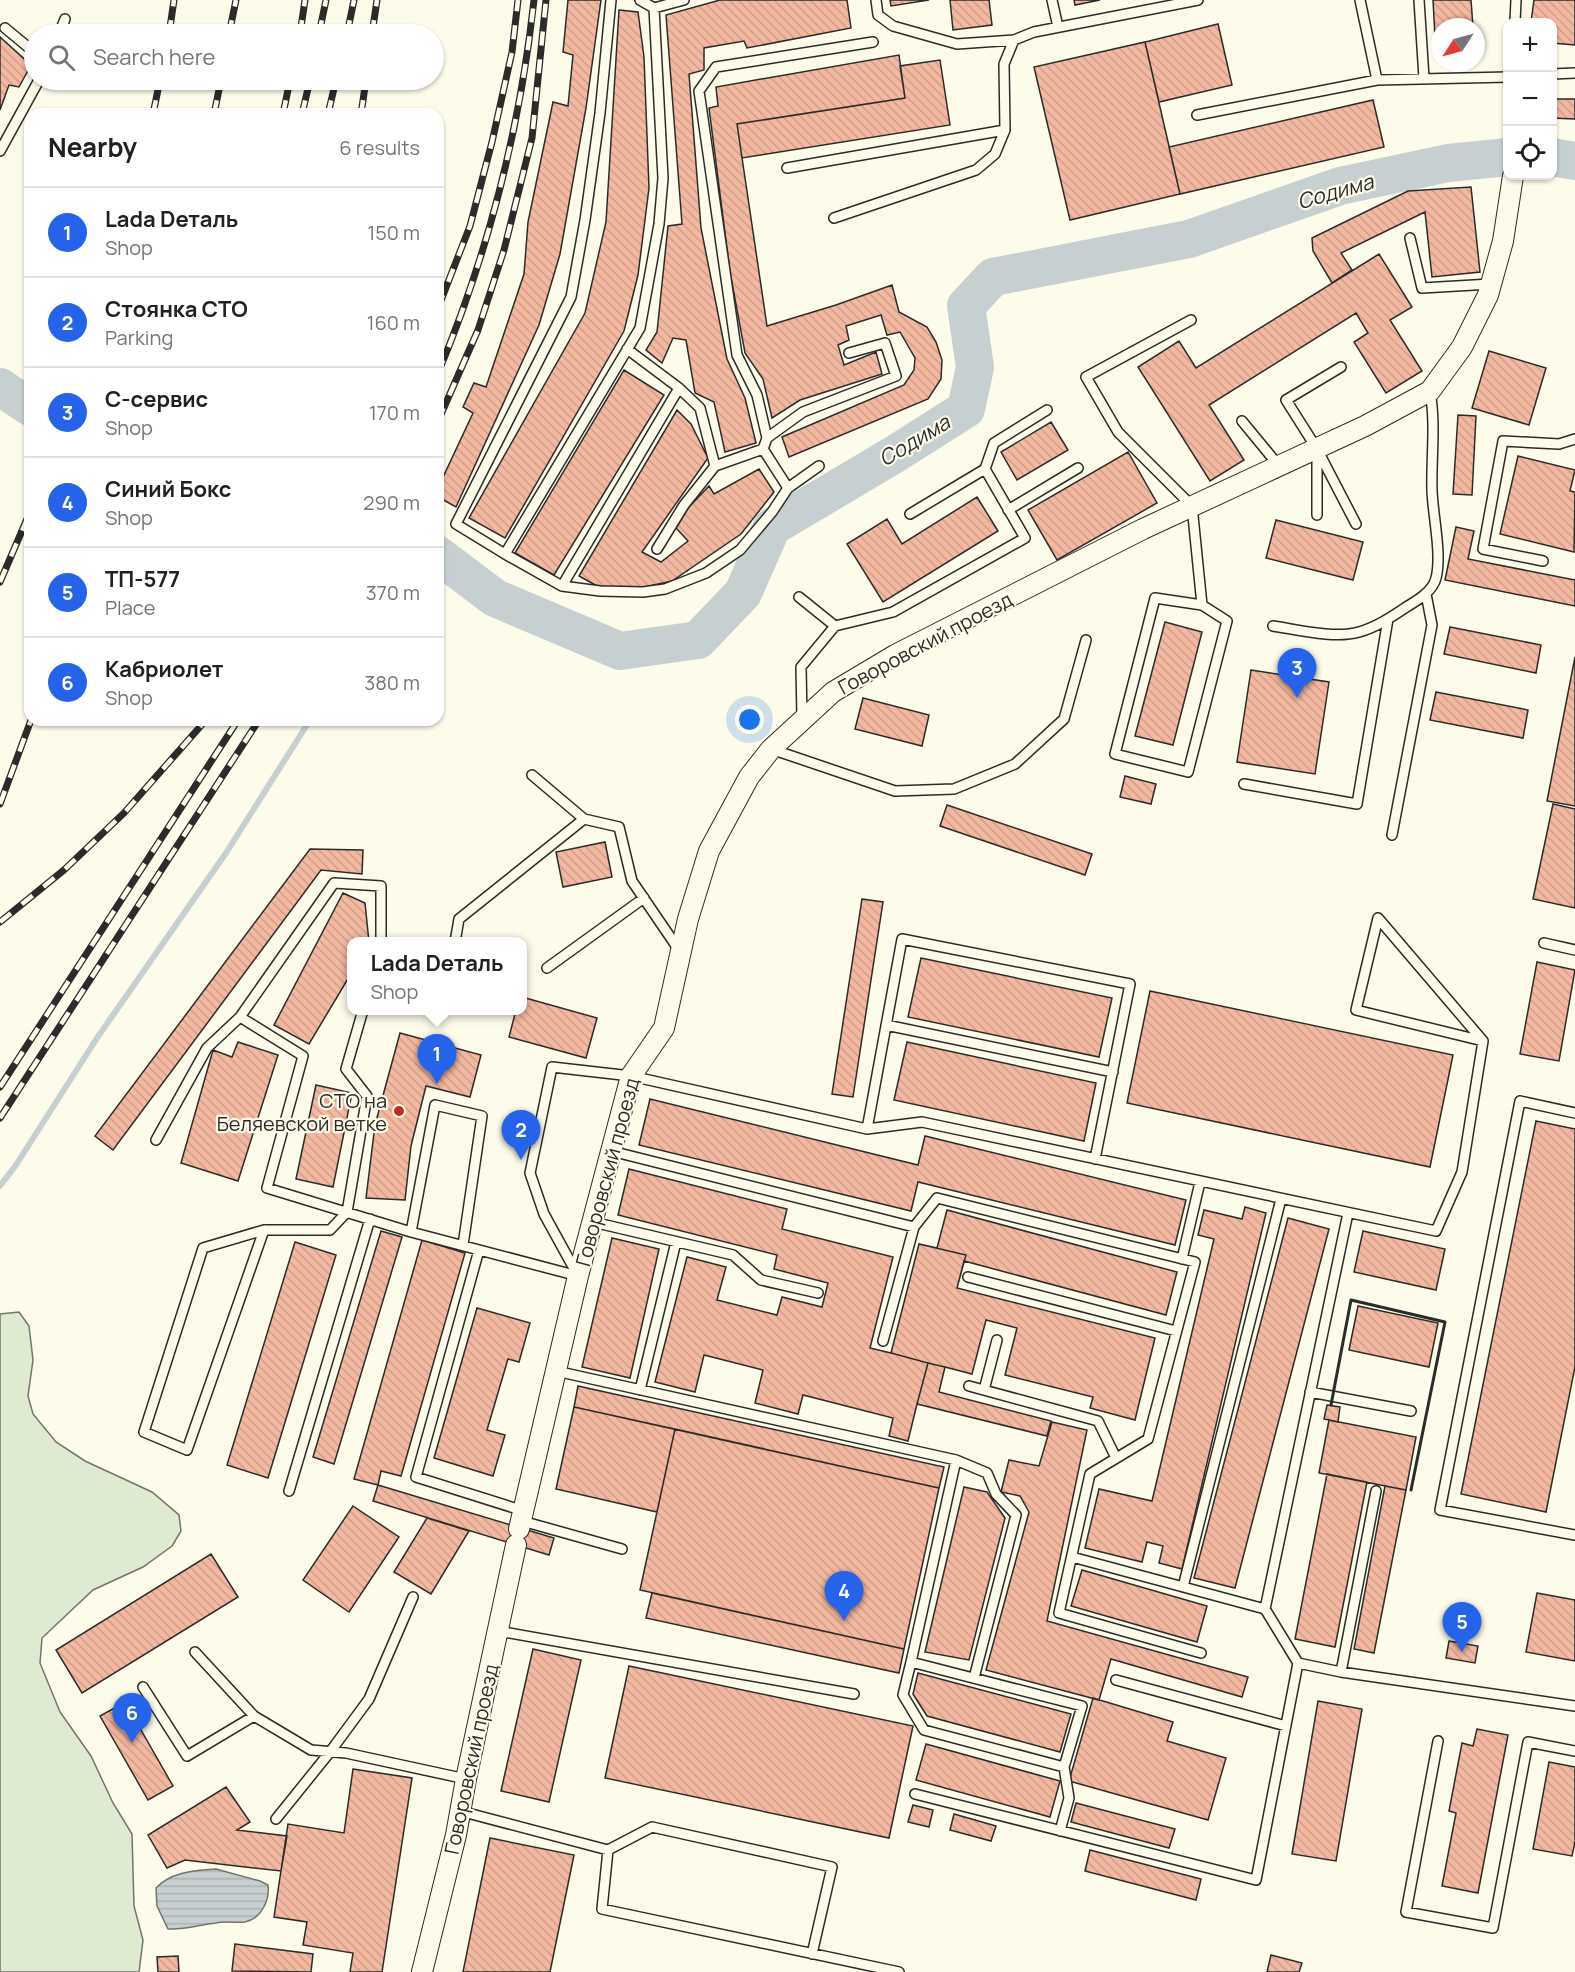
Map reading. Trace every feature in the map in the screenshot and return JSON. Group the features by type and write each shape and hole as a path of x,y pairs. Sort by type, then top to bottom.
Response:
{"street":[{"name":"Говоровский проезд","path":"422,1972 460,1811 520,1526 578,1276 631,1076 664,1028 681,952 709,851 749,777 771,749 833,692 895,655 1143,529 1365,426 1430,391 1462,347 1488,295 1503,241 1513,180"}],"lane":[{"path":"611,0 600,113 585,220 571,297 456,524 562,586 610,592 665,589 706,573 740,550 772,512 788,488 819,466"},
{"path":"640,0 654,8 684,0"},
{"path":"876,0 878,15 893,26 957,44 1014,40 1034,32 1198,0"},
{"path":"1053,0 1058,27"},
{"path":"1360,0 1377,80"},
{"path":"1419,0 1424,78"},
{"path":"1515,18 1516,0"},
{"path":"505,554 640,328 658,224 663,178 654,8"},
{"path":"63,24 65,19"},
{"path":"6,28 24,43"},
{"path":"834,218 976,170 995,154 1005,129 1004,64 1014,40"},
{"path":"788,488 764,449 767,438 757,395 737,355 699,91 716,67 873,42"},
{"path":"1557,74 1575,73"},
{"path":"1197,115 1377,80 1503,77"},
{"path":"0,151 34,90"},
{"path":"787,168 1005,129"},
{"path":"1410,238 1422,288 1491,284"},
{"path":"1191,320 1086,376 1118,432 1192,506 1202,605"},
{"path":"767,438 803,412 896,376 885,343 849,353"},
{"path":"627,349 679,388 700,408 715,466"},
{"path":"1341,367 1286,400 1317,449 1356,524"},
{"path":"562,586 679,388"},
{"path":"1273,626 1347,635 1365,630 1388,619 1426,594 1432,587 1436,579 1437,563 1432,491 1434,415 1430,391"},
{"path":"910,514 985,469 994,443 1047,410"},
{"path":"1242,421 1279,466"},
{"path":"1543,561 1484,549 1503,441 1559,444 1575,439"},
{"path":"657,549 684,505 715,466 764,449"},
{"path":"1317,449 1317,516"},
{"path":"1008,510 1078,468"},
{"path":"802,721 801,667 835,626 893,612 1025,538 985,469"},
{"path":"1392,835 1432,625 1426,594"},
{"path":"799,597 835,626"},
{"path":"1155,598 1202,605 1227,621 1188,772 1114,754 1155,598"},
{"path":"1244,784 1357,804 1388,619"},
{"path":"771,749 896,791 954,789 1015,764 1064,719 1086,640"},
{"path":"532,775 584,819 620,827 632,881 681,952"},
{"path":"456,937 459,919 584,819"},
{"path":"156,1140 207,1048 240,1017 334,883 381,886 381,937"},
{"path":"547,968 644,898"},
{"path":"578,1276 544,1214 530,1173 552,1067 631,1076 867,1128 922,1122 1436,1231 1462,1172 1483,1041 1378,918 1356,1010 1483,1041"},
{"path":"867,1128 902,939 1130,984 1095,1159"},
{"path":"1544,943 1575,950"},
{"path":"264,1230 187,1450 144,1432 203,1248 264,1230 330,1230 347,1212 367,1096 346,1069 362,1015"},
{"path":"240,1017 303,1056 267,1188 411,1232 578,1276"},
{"path":"886,1025 1113,1072"},
{"path":"1575,1113 1520,1101 1440,1510 1575,1535"},
{"path":"411,1232 435,1106 482,1116 462,1245"},
{"path":"611,1151 914,1227"},
{"path":"1182,1259 1200,1182"},
{"path":"883,1341 914,1227 937,1198 1194,1262 1148,1439 1090,1474 1059,1613 1201,1653"},
{"path":"1183,1587 1281,1199"},
{"path":"915,1794 1256,1880 1298,1664 1265,1609 1348,1213"},
{"path":"289,1491 370,1219"},
{"path":"593,1222 733,1255 761,1280 818,1293"},
{"path":"640,1390 676,1242"},
{"path":"479,1250 416,1477 520,1526 622,1549"},
{"path":"968,1277 1176,1331"},
{"path":"984,1390 997,1340"},
{"path":"556,1371 956,1460 987,1473 996,1494 1016,1515 974,1678"},
{"path":"969,1386 1098,1421 1116,1458"},
{"path":"1310,1392 1411,1411"},
{"path":"956,1460 903,1695 924,1730 1064,1767"},
{"path":"1341,1672 1376,1491"},
{"path":"1072,1557 1265,1609"},
{"path":"276,1819 369,1699 413,1597"},
{"path":"498,1631 854,1694"},
{"path":"195,1652 254,1716 311,1750 346,1753 466,1779"},
{"path":"911,1662 1082,1706 1064,1767 1069,1798 1060,1830"},
{"path":"1298,1664 1575,1706"},
{"path":"1116,1680 1286,1726"},
{"path":"142,1687 187,1756 254,1716"},
{"path":"1438,1742 1406,1912 1493,1928 1528,1742 1575,1751"},
{"path":"460,1811 608,1850 652,1827 832,1866 812,1954"},
{"path":"608,1850 602,1909 899,1972"}],"green space":[{"path":"19,1312 29,1326 33,1360 28,1396 33,1414 56,1442 85,1461 152,1492 179,1515 181,1531 172,1546 143,1567 93,1590 42,1638 40,1663 60,1712 91,1756 113,1803 132,1834 134,1906 143,1940 139,1972 0,1972 0,1314"}],"shaded area":[{"path":"216,1869 268,1885 268,1897 260,1913 245,1922 219,1922 168,1929 157,1906 156,1888 176,1875"}],"building":[{"path":"568,0 601,0 586,108 560,254 539,325 456,507 444,500 444,475 473,413 463,407 474,383 486,387 524,274 528,222 553,102 568,106 573,55 563,52"},
{"path":"720,0 847,0 851,28 747,48 744,41 704,48 704,70 689,74 701,228 727,359 745,398 756,443 725,452 714,402 695,393 686,340 673,338 662,363 646,350 657,332 668,226 682,224 666,15"},
{"path":"890,0 929,0 891,6"},
{"path":"950,0 989,0 992,25 953,30"},
{"path":"1074,0 1100,0 1075,5"},
{"path":"1433,0 1471,0 1472,18 1434,18"},
{"path":"1534,0 1575,0 1575,45 1557,43 1557,18 1532,18"},
{"path":"619,10 638,12 644,57 649,188 638,275 624,331 505,538 469,518 585,313 606,222"},
{"path":"1218,24 1232,85 1159,102 1145,42"},
{"path":"0,37 24,59 24,78 19,87 9,85 0,110"},
{"path":"1145,42 1180,194 1070,220 1034,67"},
{"path":"899,55 905,98 737,124 767,326 892,285 899,312 927,327 936,342 942,360 941,379 928,399 789,457 782,437 904,385 914,370 915,358 900,332 887,335 881,315 846,326 849,340 838,345 844,365 876,352 882,374 800,400 772,418 763,379 745,353 730,272 709,108 718,106 716,87"},
{"path":"940,60 950,125 742,158 737,124 905,98 900,66"},
{"path":"1557,99 1575,99 1575,119 1557,118"},
{"path":"1373,100 1384,147 1180,194 1169,147"},
{"path":"1471,187 1480,272 1432,277 1425,212 1341,253 1352,270 1332,283 1313,251 1312,238 1408,191"},
{"path":"1379,254 1412,307 1390,320 1422,371 1386,393 1354,342 1368,333 1356,313 1209,405 1244,460 1210,481 1138,367 1179,341 1196,368"},
{"path":"1489,351 1546,368 1529,425 1472,408"},
{"path":"624,370 664,395 554,575 515,553"},
{"path":"677,410 691,424 708,458 642,552 661,562 688,541 676,528 688,508 709,486 714,494 759,469 774,492 741,534 672,581 631,590 597,586 579,576"},
{"path":"1458,415 1476,416 1472,495 1453,494"},
{"path":"1051,422 1068,450 1017,480 1001,452"},
{"path":"1128,452 1157,503 1057,560 1028,510"},
{"path":"1518,456 1575,470 1570,491 1575,492 1574,552 1500,534"},
{"path":"977,497 998,531 883,602 847,544 887,519 902,544"},
{"path":"1276,520 1363,542 1353,580 1266,558"},
{"path":"1456,527 1474,531 1468,559 1575,580 1575,606 1445,580"},
{"path":"1165,622 1202,632 1173,745 1135,736"},
{"path":"1450,627 1541,645 1536,673 1444,654"},
{"path":"1575,657 1575,806 1547,801"},
{"path":"1251,670 1329,682 1315,774 1237,762"},
{"path":"1436,692 1528,710 1523,738 1430,720"},
{"path":"863,698 929,715 922,746 855,729"},
{"path":"1125,776 1156,784 1151,804 1120,797"},
{"path":"1553,804 1575,809 1575,908 1533,899"},
{"path":"947,805 1092,854 1085,875 940,826"},
{"path":"605,842 612,877 563,887 556,852"},
{"path":"310,849 363,850 362,874 321,870 113,1150 95,1136"},
{"path":"343,893 365,903 368,937 347,937 347,980 309,1044 274,1025"},
{"path":"862,899 883,902 853,1097 832,1094"},
{"path":"921,958 1112,998 1099,1057 908,1017"},
{"path":"1537,962 1575,970 1559,1061 1520,1054"},
{"path":"1150,991 1453,1055 1430,1167 1127,1103"},
{"path":"527,998 597,1018 586,1058 509,1037 515,1015 527,1015"},
{"name":"СТО на Беляевской ветке","path":"400,1033 481,1055 470,1097 426,1086 411,1146 405,1200 366,1198 375,1125"},
{"path":"238,1042 278,1055 238,1181 181,1163 213,1050 232,1057"},
{"path":"907,1042 1096,1083 1084,1141 894,1100"},
{"path":"316,1085 352,1093 333,1187 296,1179"},
{"path":"650,1099 918,1165 925,1136 1186,1200 1175,1245 918,1182 911,1211 639,1145"},
{"path":"1536,1121 1575,1129 1575,1367 1546,1512 1461,1494"},
{"path":"629,1169 787,1209 782,1229 893,1257 870,1348 891,1353 919,1244 937,1248 947,1210 1177,1272 1166,1315 964,1261 957,1288 1155,1338 1135,1420 1090,1408 1093,1397 1005,1375 1017,1328 986,1320 972,1374 945,1367 939,1392 1051,1421 1047,1436 917,1404 908,1441 889,1436 893,1418 803,1395 798,1414 755,1403 763,1370 704,1355 695,1392 655,1382 687,1257 726,1267 717,1300 777,1315 782,1297 822,1307 828,1283 774,1269 777,1255 618,1215"},
{"path":"1245,1207 1266,1213 1182,1569 1159,1563 1163,1546 1147,1542 1142,1562 1085,1548 1099,1489 1152,1501 1214,1239 1198,1235 1204,1210 1242,1219"},
{"path":"1288,1218 1329,1229 1235,1588 1194,1578"},
{"path":"381,1231 402,1237 334,1464 313,1457"},
{"path":"1363,1231 1445,1249 1436,1290 1354,1272"},
{"path":"612,1238 659,1249 630,1378 582,1367"},
{"path":"422,1240 465,1253 401,1476 381,1471 378,1485 354,1479"},
{"path":"295,1242 336,1255 268,1478 227,1465"},
{"path":"919,1244 966,1255 957,1288 1155,1338 1135,1420 1090,1408 1093,1397 1005,1375 1017,1328 986,1320 972,1374 945,1367 939,1392 1051,1421 1047,1436 917,1404 928,1363 891,1353"},
{"path":"1358,1306 1438,1323 1429,1367 1349,1350"},
{"path":"477,1308 530,1323 519,1362 508,1359 487,1430 505,1435 493,1476 434,1458"},
{"path":"928,1363 945,1367 939,1392 1051,1421 1047,1436 917,1404"},
{"path":"928,1363 945,1367 939,1392 1051,1421 1047,1436 917,1404"},
{"path":"578,1386 944,1467 939,1488 574,1407"},
{"path":"1327,1405 1340,1407 1338,1422 1324,1419"},
{"path":"574,1407 675,1429 657,1512 556,1489"},
{"path":"1329,1420 1416,1437 1406,1490 1319,1473"},
{"path":"1052,1422 1087,1430 1047,1621 1248,1677 1242,1697 1111,1659 1099,1700 986,1670 1029,1512 1020,1496 1001,1492 1009,1460 1039,1466"},
{"path":"675,1429 939,1488 904,1649 640,1590"},
{"path":"1327,1474 1367,1482 1335,1647 1295,1639"},
{"path":"378,1485 554,1538 549,1555 373,1501"},
{"path":"1385,1486 1406,1490 1374,1653 1354,1649"},
{"path":"964,1487 987,1492 1005,1518 969,1660 925,1652"},
{"path":"353,1506 399,1537 349,1612 303,1580"},
{"path":"427,1518 469,1531 431,1594 394,1572"},
{"path":"211,1554 238,1597 82,1693 56,1650"},
{"path":"1082,1570 1207,1606 1197,1642 1071,1606"},
{"path":"652,1593 904,1649 899,1673 646,1618"},
{"path":"1537,1593 1575,1600 1575,1661 1526,1652"},
{"path":"1449,1641 1478,1646 1475,1663 1446,1658"},
{"path":"533,1649 581,1660 549,1802 501,1791"},
{"path":"629,1666 913,1726 889,1838 605,1778"},
{"path":"918,1673 1071,1714 1060,1752 927,1716 913,1694"},
{"path":"1093,1698 1173,1722 1167,1741 1226,1758 1208,1820 1069,1781"},
{"path":"1318,1701 1362,1709 1336,1861 1292,1854"},
{"path":"125,1702 173,1786 148,1800 100,1716"},
{"path":"1477,1729 1508,1735 1478,1893 1442,1886 1456,1813 1449,1811 1462,1743 1473,1746"},
{"path":"926,1744 1060,1781 1050,1817 916,1780"},
{"path":"1549,1762 1575,1767 1575,1842 1572,1856 1533,1849"},
{"path":"353,1769 412,1778 382,1972 350,1972 353,1953 303,1945 307,1922 274,1917 288,1824 344,1833"},
{"path":"226,1787 250,1822 237,1830 287,1836 281,1871 185,1860 167,1868 148,1835"},
{"path":"1076,1803 1175,1829 1169,1848 1071,1822"},
{"path":"913,1805 933,1810 929,1827 908,1822"},
{"path":"954,1814 996,1826 991,1841 950,1830"},
{"path":"490,1838 574,1855 550,1972 463,1972"},
{"path":"1090,1850 1201,1879 1196,1900 1085,1871"},
{"path":"235,1944 313,1954 311,1972 232,1971"},
{"path":"1271,1955 1302,1963 1299,1972 1267,1972"},
{"path":"178,1956 179,1972 158,1972 157,1957"}],"waterway":[{"name":"Содима","path":"444,560 495,598 620,651 698,640 743,593 772,527 966,409 975,367 966,306 993,277 1189,239 1340,186 1448,163 1503,158"},
{"name":"Содима","path":"1557,158 1575,161"},
{"path":"0,387 24,403"},
{"path":"0,1186 16,1165 97,1038 226,853 306,726"}],"railway":[{"path":"170,24 174,0"},
{"path":"231,24 236,0"},
{"path":"301,24 305,0"},
{"path":"321,24 326,0"},
{"path":"349,24 354,0"},
{"path":"373,24 377,0"},
{"path":"444,293 470,226 492,142 512,52 518,0"},
{"path":"444,358 472,283 500,190 520,96 534,0"},
{"path":"444,407 478,330 504,250 532,138 546,0"},
{"path":"154,108 158,90"},
{"path":"215,108 219,90"},
{"path":"284,108 288,90"},
{"path":"303,108 308,90"},
{"path":"329,108 334,90"},
{"path":"362,108 365,90"},
{"path":"0,582 24,526"},
{"path":"0,804 29,726"},
{"path":"0,922 64,870 124,813 201,726"},
{"path":"0,1087 234,726"},
{"path":"0,1118 255,726"}],"wall":[{"path":"1331,1405 1351,1300 1445,1322 1411,1490"}],"place":[{"name":"С-сервис","path":"1297,698"},
{"name":"Lada Dеталь","path":"437,1084"},
{"name":"СТО на Беляевской ветке","path":"399,1111"},
{"name":"Стоянка СТО","path":"521,1160"},
{"name":"Синий Бокс","path":"844,1621"},
{"name":"ТП-577","path":"1462,1652"},
{"name":"Кабриолет","path":"132,1743"}]}
